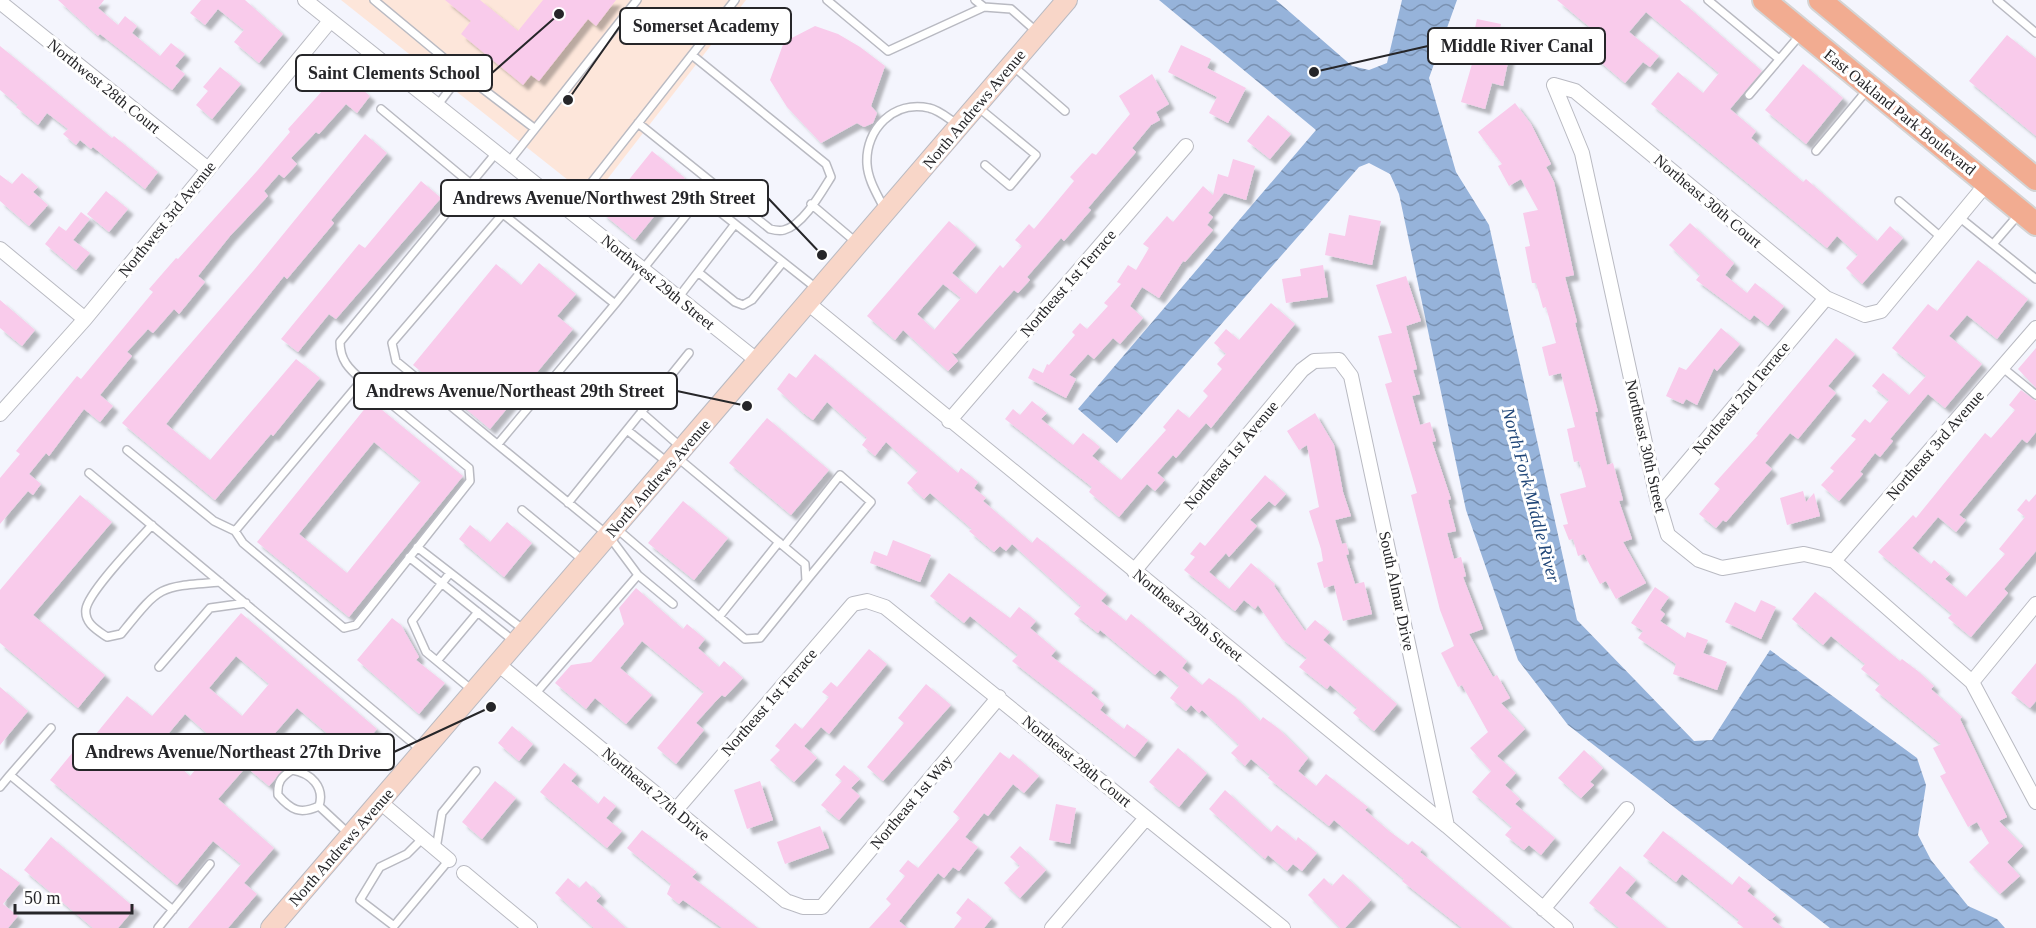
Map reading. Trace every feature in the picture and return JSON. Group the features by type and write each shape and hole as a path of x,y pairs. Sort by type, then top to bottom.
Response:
{"main road":[{"name":"East Oakland Park Boulevard","path":"1764,0 2028,218"},
{"name":"East Oakland Park Boulevard","path":"1820,0 2034,173"},
{"name":"North Andrews Avenue","path":"271,928 759,362 1012,66 1063,2"},
{"path":"1802,32 1812,25 1826,22 1853,27"}],"street":[{"name":"Northwest 29th Street","path":"305,0 759,362"},
{"name":"Northwest 28th Court","path":"0,2 208,169"},
{"name":"Northwest 3rd Avenue","path":"0,414 85,319 330,21"},
{"name":"Northeast 30th Court","path":"1554,85 1575,91 1826,298 1865,315 1881,311 1942,238"},
{"name":"Northeast 30th Street","path":"1554,85 1582,153 1657,498 1668,535 1699,560 1722,568 1804,554 1834,561 1972,682 2036,802"},
{"name":"Northeast 1st Terrace","path":"950,421 1186,146"},
{"path":"1942,238 1987,183"},
{"path":"0,249 85,319"},
{"name":"Northeast 29th Street","path":"814,297 950,421 1446,826 1566,928"},
{"name":"Northeast 2nd Terrace","path":"1657,498 1826,298"},
{"name":"Northeast 3rd Avenue","path":"1834,561 2036,328"},
{"name":"Northeast 1st Avenue","path":"1134,571 1302,370 1314,362 1339,360"},
{"name":"South Almar Drive","path":"1339,360 1351,376 1446,826"},
{"name":"Northeast 1st Terrace","path":"675,811 853,604 867,601"},
{"name":"Northeast 28th Court","path":"867,601 885,607 1282,928"},
{"path":"1972,682 2036,604"},
{"name":"Northeast 27th Drive","path":"498,664 786,901 803,907 822,907"},
{"name":"Northeast 1st Way","path":"822,907 999,697"},
{"path":"380,802 449,860"},
{"path":"1543,909 1627,809"},
{"path":"1052,928 1146,818"},
{"path":"464,873 530,928"}],"lane":[{"path":"374,0 462,73 534,128"},
{"path":"508,163 637,0"},
{"path":"569,211 735,0"},
{"path":"827,0 888,51 984,7 1011,9 1039,33"},
{"path":"975,0 984,7"},
{"path":"1708,0 1779,59"},
{"path":"1997,0 2036,33"},
{"path":"1749,95 1802,32"},
{"path":"638,123 770,229 783,231 796,223 831,177 826,164 692,55"},
{"path":"1012,66 1065,111"},
{"path":"437,106 462,73"},
{"path":"1816,151 1869,87"},
{"path":"886,213 871,180 867,165 868,147 873,133 883,120 895,110 914,106 932,108 960,126"},
{"path":"977,106 1035,155 1010,186 985,165"},
{"path":"381,109 471,184"},
{"path":"127,450 214,521 235,531 243,543 344,628 356,625 470,481 469,468 348,368 340,354 340,342 496,153"},
{"path":"531,181 392,343 396,361 568,503 612,532 745,639 759,638 871,502 840,476 719,617"},
{"path":"498,444 643,270 712,183"},
{"path":"701,197 783,262 814,297"},
{"path":"1899,201 1942,238"},
{"path":"811,204 859,244"},
{"path":"503,214 615,304"},
{"path":"1959,217 2036,279"},
{"path":"1994,243 2028,218"},
{"path":"678,298 735,224"},
{"path":"698,272 735,302 743,305 752,300 783,262"},
{"path":"568,503 689,353"},
{"path":"2003,368 2036,395"},
{"path":"235,531 362,380"},
{"path":"641,412 677,457"},
{"path":"627,430 677,457 782,544 805,564 806,581"},
{"path":"89,473 423,752"},
{"path":"522,510 586,563"},
{"path":"152,525 92,594 86,610 90,624 107,637 121,634 152,596 170,586 220,582"},
{"path":"612,532 638,575 673,604"},
{"path":"417,547 450,573 521,637"},
{"path":"409,557 478,612 521,637"},
{"path":"450,573 412,621 426,652 474,692"},
{"path":"536,693 638,575"},
{"path":"159,667 210,608 246,603"},
{"path":"437,661 478,612"},
{"path":"0,787 51,728"},
{"path":"292,770 302,771 320,787 322,797 319,806 306,812 296,811 285,803 278,795 278,784 284,775 292,770"},
{"path":"436,849 442,813 476,771"},
{"path":"10,775 173,910"},
{"path":"319,806 351,836"},
{"path":"423,838 407,854 380,867 360,900 394,926 449,860"},
{"path":"158,928 210,864"}],"shaded area":[{"path":"341,0 746,0 592,199"}],"water":[{"name":"North Fork Middle River","path":"1159,0 1276,0 1352,66 1369,70 1387,63 1402,0 1457,0 1429,78 1456,172 1489,225 1577,620 1694,741 1712,740 1770,650 1917,758 1926,785 1918,835 1931,860 1968,906 1997,919 2005,928 1830,928 1568,725 1518,660 1466,510 1399,194 1390,174 1369,163 1359,167 1117,443 1078,409 1316,130"}],"building":[{"path":"58,0 104,0 98,8 118,25 125,16 137,26 132,33 160,56 171,43 185,54 175,66 185,74 172,90 100,34 98,36"},
{"path":"201,0 245,0 283,34 259,63 234,42 244,30 218,9 205,25 190,13"},
{"path":"445,0 480,0 518,31 543,0 616,0 596,26 588,19 539,81 531,75 523,85 461,34 471,21"},
{"path":"1557,0 1680,0 1762,71 1730,109 1756,131 1751,138 1803,182 1806,179 1877,241 1890,226 1903,238 1862,284 1846,268 1858,255 1837,236 1827,248 1651,104 1678,72 1703,93 1719,73 1646,12 1629,32 1659,56 1650,67 1643,62 1625,83 1585,49 1598,34"},
{"path":"1477,19 1501,24 1497,44 1511,48 1503,86 1492,83 1485,109 1461,102 1474,57 1469,56"},
{"path":"815,26 838,34 885,66 871,106 877,113 873,123 864,127 857,123 821,143 787,107 770,80 784,42"},
{"path":"2007,35 2036,58 2036,136 1969,81"},
{"path":"1181,45 1211,59 1207,68 1246,88 1228,123 1209,113 1217,97 1168,72"},
{"path":"0,46 112,138 114,136 158,172 145,189 93,147 91,149 80,140 76,145 63,134 68,129 47,113 38,125 16,107 18,105 0,90"},
{"path":"1803,64 1843,98 1806,144 1765,110"},
{"path":"220,67 241,84 212,119 196,105 208,91 203,87"},
{"path":"340,71 370,96 357,113 346,104 319,134 316,132 291,158 297,164 284,178 279,174 264,191 268,196 230,236 198,276 205,282 179,314 174,309 153,333 148,329 127,352 132,356 100,395 113,406 100,422 84,409 49,456 46,453 29,474 41,484 33,495 28,491 0,524 0,478 20,454 16,451 77,376 81,379 153,292 149,289 257,171 290,132 288,129"},
{"path":"1152,74 1169,104 1156,112 1160,120 1151,125 1132,148 1136,152 1088,208 1091,210 1064,241 1061,238 1027,277 1030,280 1018,293 1014,290 956,354 951,352 958,361 948,371 903,330 895,340 867,316 949,221 976,245 952,273 976,294 1000,265 1003,268 1022,246 1015,240 1029,224 1034,229 1074,181 1070,177 1092,153 1096,155 1130,114 1119,96","holes":["943,284 961,298 934,330 917,314"]},
{"path":"1515,103 1531,124 1551,164 1546,167 1554,182 1574,275 1565,277 1598,412 1595,412 1607,465 1613,463 1623,500 1619,501 1632,539 1623,542 1646,583 1616,599 1606,581 1600,584 1584,554 1578,556 1573,539 1569,540 1563,525 1568,524 1560,494 1586,487 1579,461 1574,462 1567,429 1575,427 1561,373 1549,376 1542,347 1556,343 1546,307 1543,308 1536,283 1532,283 1525,247 1530,246 1523,213 1538,210 1521,179 1509,186 1498,166 1502,164 1478,132"},
{"path":"1268,115 1291,134 1270,159 1247,141"},
{"path":"365,134 387,153 331,220 334,223 287,279 284,276 166,424 210,460 296,359 320,378 273,436 271,434 215,500 122,423 254,270"},
{"path":"652,151 685,178 635,240 602,213"},
{"path":"1233,159 1255,166 1246,200 1224,193 1208,213 1213,217 1207,225 1213,230 1185,262 1183,261 1159,298 1142,287 1130,306 1143,318 1120,344 1113,338 1094,359 1088,354 1069,375 1076,379 1066,398 1028,378 1033,368 1043,373 1047,364 1049,365 1075,335 1072,332 1080,323 1087,329 1108,306 1104,303 1121,284 1117,282 1128,265 1136,270 1149,248 1143,244 1167,216 1173,222 1203,186 1213,195 1218,174 1228,177"},
{"path":"22,173 38,187 33,192 48,205 29,226 0,201 0,175 12,184"},
{"path":"421,181 441,198 336,319 329,314 298,352 281,339 359,244 365,248"},
{"path":"106,191 128,209 109,232 87,214"},
{"path":"81,212 90,219 73,240 90,253 76,270 45,244 59,226 66,231"},
{"path":"1349,215 1381,221 1372,265 1325,255 1329,233 1345,236"},
{"path":"1690,223 1734,263 1725,275 1747,293 1755,283 1784,306 1768,326 1754,315 1750,320 1696,280 1700,275 1669,245"},
{"path":"1978,260 2028,299 1997,339 1967,315 1949,336 1982,364 1945,408 1928,394 1890,439 1893,441 1880,457 1875,453 1860,472 1863,474 1839,501 1821,485 1834,471 1830,468 1856,439 1851,436 1865,419 1870,423 1889,400 1872,386 1883,373 1909,395 1926,376 1892,348 1928,304 1937,311"},
{"path":"539,263 576,294 557,316 573,329 490,429 413,365 496,264 521,285"},
{"path":"1323,265 1328,297 1286,303 1282,279 1301,276 1300,269"},
{"path":"1406,276 1421,321 1406,326 1417,369 1413,370 1420,394 1412,396 1420,425 1430,422 1436,441 1432,442 1451,499 1448,500 1456,531 1447,533 1454,559 1461,557 1466,576 1463,577 1483,629 1469,634 1493,677 1497,675 1510,698 1501,703 1525,729 1497,756 1516,773 1505,785 1520,799 1515,804 1555,838 1541,855 1529,845 1524,850 1505,835 1512,827 1472,792 1491,771 1470,748 1488,732 1462,685 1458,687 1441,653 1454,646 1440,610 1411,495 1417,493 1385,384 1392,382 1378,336 1392,333 1376,285"},
{"path":"0,300 35,330 22,346 0,328"},
{"path":"1271,303 1295,324 1211,428 1206,423 1176,458 1173,455 1157,473 1165,480 1155,491 1147,484 1119,517 1089,492 1092,487 1005,419 1013,409 1020,415 1032,401 1047,413 1041,419 1073,445 1083,433 1100,447 1092,456 1121,480 1166,430 1163,427 1178,409 1189,418 1208,396 1203,391 1222,369 1217,364 1226,354 1214,343 1226,329 1239,340"},
{"path":"1721,328 1740,344 1717,371 1714,368 1697,405 1686,399 1683,404 1666,396 1679,367 1686,370"},
{"path":"1836,338 1855,354 1828,386 1836,393 1798,439 1790,433 1765,463 1772,469 1726,522 1723,520 1716,528 1699,514 1720,489 1714,484 1758,435 1756,434"},
{"path":"2036,348 2036,388 2018,369"},
{"path":"815,354 958,473 961,468 978,482 974,488 986,498 983,501 1032,543 1037,537 1107,594 1101,601 1126,621 1131,614 1187,661 1182,668 1202,685 1209,678 1234,696 1260,721 1263,717 1279,729 1308,758 1298,771 1316,786 1326,774 1368,807 1365,810 1389,831 1408,845 1412,841 1422,849 1420,852 1511,928 1462,928 1402,881 1404,879 1334,820 1329,826 1268,778 1270,775 1251,759 1245,766 1231,753 1239,745 1202,710 1199,713 1191,705 1186,711 1170,698 1179,686 1160,670 1155,675 1100,630 1098,633 1074,614 1081,606 1012,544 1006,551 1000,546 994,552 969,531 972,529 930,493 924,499 907,483 918,471 886,442 875,456 862,445 867,438 827,402 813,420 802,412 777,389 789,373 796,378"},
{"path":"2021,390 2036,401 2036,432 2027,443 2022,439 1959,515 1966,520 1956,532 1938,517 1912,548 1931,564 1934,560 1950,574 1945,579 1966,597 2005,554 1999,549 2025,517 2017,510 2026,499 2029,502 2036,494 2036,551 2004,589 2008,593 1971,637 1948,618 1952,614 1878,552 1913,515 1916,518 1985,433 1991,438 2015,410 2009,405"},
{"path":"371,401 463,476 349,617 257,542","holes":["374,442 421,481 347,573 299,534"]},
{"path":"1315,413 1334,445 1343,492 1351,516 1335,520 1342,544 1346,543 1349,554 1346,555 1355,584 1364,582 1372,614 1343,621 1334,585 1324,588 1317,563 1323,561 1309,511 1319,507 1307,445 1299,450 1287,431"},
{"path":"767,418 829,470 791,515 729,463"},
{"path":"1265,475 1286,494 1275,506 1269,501 1250,520 1257,526 1229,557 1226,553 1209,572 1229,589 1251,563 1275,584 1274,586 1305,631 1315,620 1330,632 1323,640 1397,704 1374,731 1353,713 1357,708 1330,685 1327,689 1299,667 1307,658 1282,639 1258,605 1255,609 1244,600 1235,611 1184,570 1195,557 1190,554 1200,542 1205,546"},
{"path":"1803,491 1806,502 1814,493 1820,516 1787,525 1780,498"},
{"path":"80,495 112,522 33,615 105,675 78,708 0,643 0,590"},
{"path":"683,501 728,538 694,580 648,543"},
{"path":"507,522 532,543 504,577 459,539 470,525 490,542"},
{"path":"893,540 931,555 920,582 870,563 874,551 887,556"},
{"path":"949,573 1010,618 1019,607 1036,621 1030,628 1056,650 1051,656 1094,689 1091,693 1104,704 1100,710 1124,729 1127,724 1148,740 1135,757 1012,661 1018,655 970,616 964,623 930,596"},
{"path":"1655,587 1669,597 1660,610 1665,614 1660,621 1685,638 1687,632 1708,640 1703,653 1727,662 1717,690 1673,674 1676,664 1638,638 1643,631 1631,623"},
{"path":"636,588 683,629 687,624 705,639 698,648 719,667 724,661 743,678 725,697 722,695 696,723 704,730 676,764 657,748 704,692 642,641 620,668 652,695 626,724 595,698 586,709 555,683 571,665 591,662 624,624 619,608"},
{"path":"1815,592 1900,661 1902,659 1919,672 1934,686 1931,689 1962,717 1960,719 2007,817 1999,821 2023,846 2007,862 2020,876 2000,894 1969,862 1989,843 1977,822 1968,827 1940,776 1946,773 1933,748 1941,744 1875,690 1880,684 1861,669 1865,664 1831,636 1823,645 1792,619"},
{"path":"1761,600 1776,607 1761,639 1725,622 1735,602 1755,612"},
{"path":"241,613 377,729 354,756 297,708 269,740 292,760 269,786 246,767 218,799 274,848 244,883 257,894 228,928 188,928 241,864 213,841 177,885 50,780 73,752 78,756 127,696 152,716","holes":["236,656 269,684 242,716 209,688","185,714 218,743 190,776 157,747"]},
{"path":"392,618 401,625 419,657 416,660 445,683 419,714 357,660"},
{"path":"869,649 887,664 829,734 821,727 804,746 817,758 794,782 770,760 780,750 775,746 795,723 802,729 829,697 822,692 831,682 837,687"},
{"path":"2036,663 2036,701 2030,708 2011,693"},
{"path":"926,684 951,705 883,781 867,767 904,723 898,718"},
{"path":"0,687 28,711 0,745"},
{"path":"512,726 533,744 519,761 498,743"},
{"path":"1178,748 1207,773 1179,807 1149,782"},
{"path":"1584,750 1603,768 1590,782 1594,785 1581,798 1558,778"},
{"path":"1000,752 1009,759 1013,754 1039,776 1024,793 1013,784 988,816 984,813 965,837 978,847 959,871 953,867 944,878 938,873 899,921 907,928 869,928 891,904 886,899 905,876 899,871 908,860 918,868 960,818 953,812"},
{"path":"564,763 577,774 571,781 598,804 604,796 616,806 606,818 622,831 607,848 540,792"},
{"path":"844,765 860,779 851,788 860,796 839,820 821,805 842,781 835,775"},
{"path":"495,781 516,798 482,839 462,822"},
{"path":"760,781 773,820 747,829 734,790"},
{"path":"1225,790 1271,832 1277,825 1296,841 1298,837 1317,853 1302,871 1293,864 1287,871 1268,855 1265,859 1209,809"},
{"path":"1056,804 1076,808 1070,844 1049,840"},
{"path":"820,826 829,848 785,864 777,842"},
{"path":"642,830 697,872 692,877 758,928 722,928 683,900 679,904 667,894 671,884 627,848"},
{"path":"1663,831 1732,885 1739,876 1751,886 1747,891 1776,915 1772,919 1783,928 1744,928 1737,923 1739,920 1682,874 1676,882 1643,856"},
{"path":"51,837 135,908 118,928 93,928 24,870"},
{"path":"1020,846 1046,870 1020,898 1004,883 1020,866 1010,857"},
{"path":"1620,866 1636,880 1625,893 1667,928 1619,928 1589,903"},
{"path":"0,868 20,883 3,904 18,916 8,928 0,928"},
{"path":"1343,874 1371,900 1345,928 1340,928 1308,895 1324,878 1332,886"},
{"path":"568,878 579,888 586,881 601,896 596,901 626,928 594,928 555,893"},
{"path":"968,898 992,918 984,928 954,928 962,918 956,913"}],"place":[{"name":"Saint Clements School","path":"559,14"},
{"name":"Middle River Canal","path":"1314,72"},
{"name":"Somerset Academy","path":"568,100"},
{"name":"Andrews Avenue/Northwest 29th Street","path":"822,255"},
{"name":"Andrews Avenue/Northeast 29th Street","path":"747,406"},
{"name":"Andrews Avenue/Northeast 27th Drive","path":"491,707"}]}
